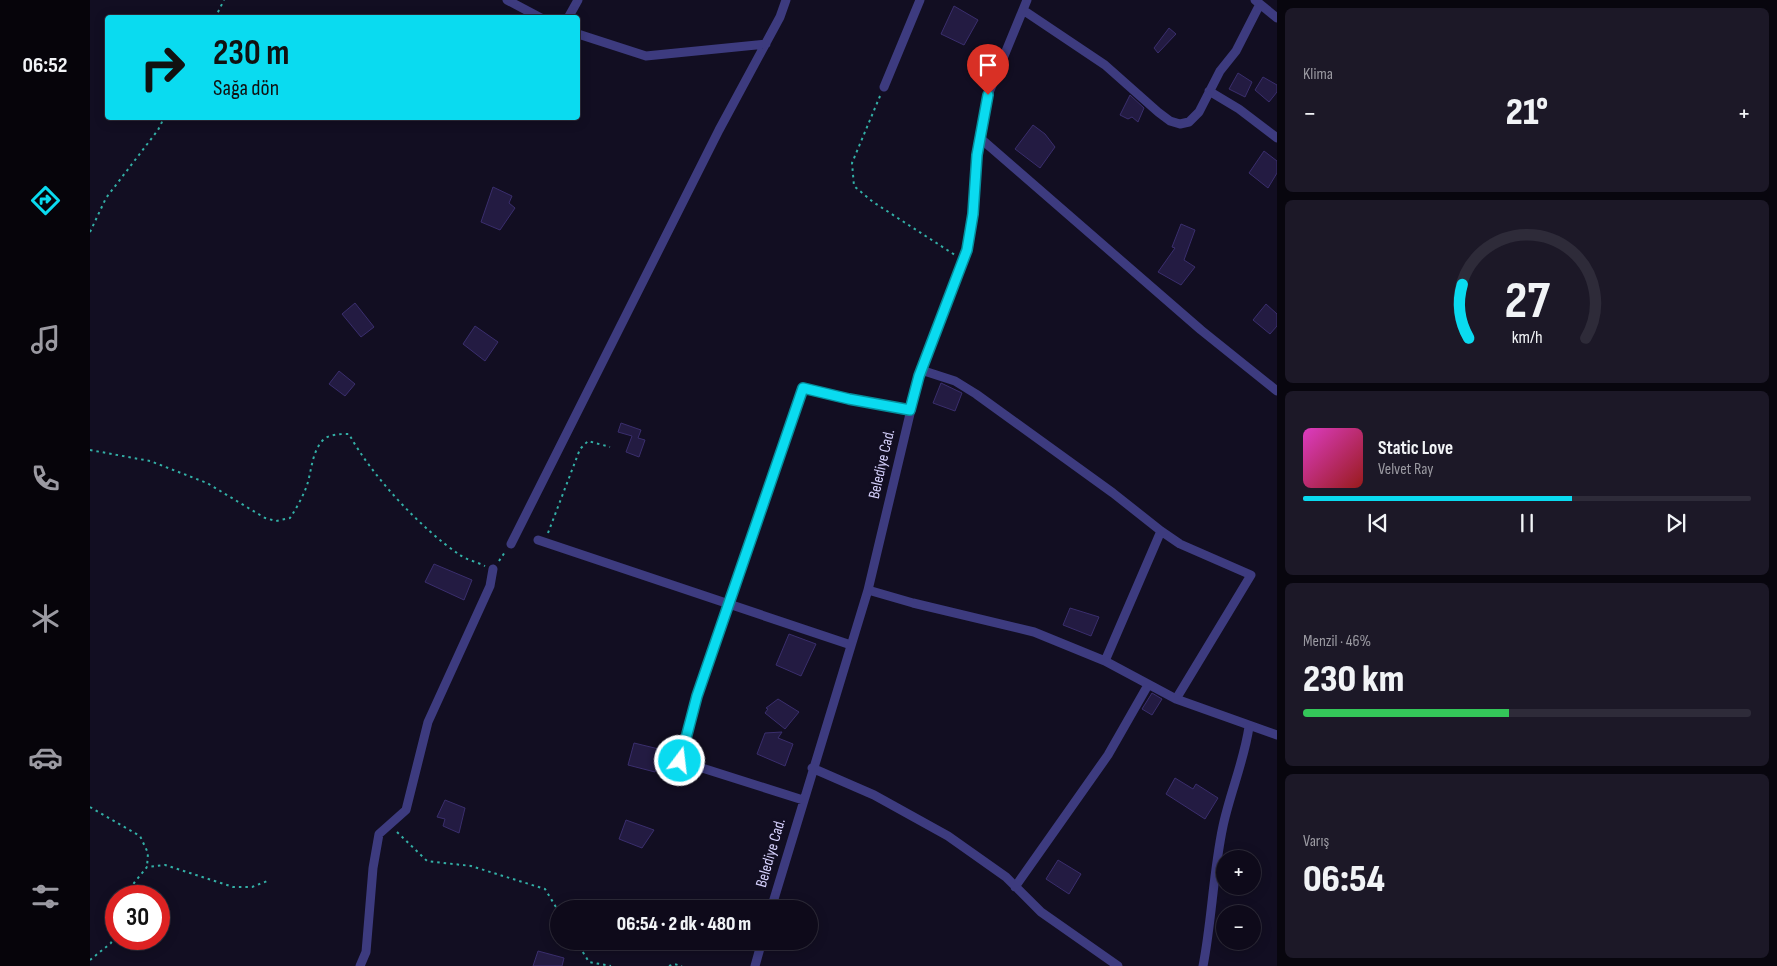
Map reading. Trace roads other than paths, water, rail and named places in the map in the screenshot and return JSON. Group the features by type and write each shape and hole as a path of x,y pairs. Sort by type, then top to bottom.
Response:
{"street":[{"path":"507,0 535,15"},
{"path":"570,15 578,0"},
{"path":"511,544 719,130 766,44 786,0"},
{"path":"884,87 920,0"},
{"name":"Belediye Cad.","path":"774,900 812,768 868,590 921,370 963,260 973,214 980,138 988,95 1026,0"},
{"path":"1023,10 1106,65 1170,121 1180,124 1188,122 1198,112 1220,71 1236,52 1258,2 1277,18"},
{"path":"580,35 646,56 766,44"},
{"path":"1209,91 1239,109 1277,138"},
{"path":"980,138 1201,330 1277,391"},
{"path":"921,370 955,382 976,394 1113,493 1161,532 1189,548 1251,575 1176,699"},
{"path":"803,800 680,761 697,696 803,388 849,399 910,410"},
{"path":"1105,661 1161,532"},
{"path":"541,541 851,645"},
{"path":"360,966 366,952 373,868 379,834 406,810 428,722 490,586 493,569"},
{"path":"868,590 913,604 1034,632 1105,661 1176,699 1249,727 1277,735"},
{"path":"1016,887 1108,755 1148,685"},
{"path":"1203,966 1211,926 1215,872 1222,827 1246,746 1249,727"},
{"path":"812,768 874,795 948,836 1006,877 1041,912 1118,966"},
{"path":"755,966 759,950"}]}
